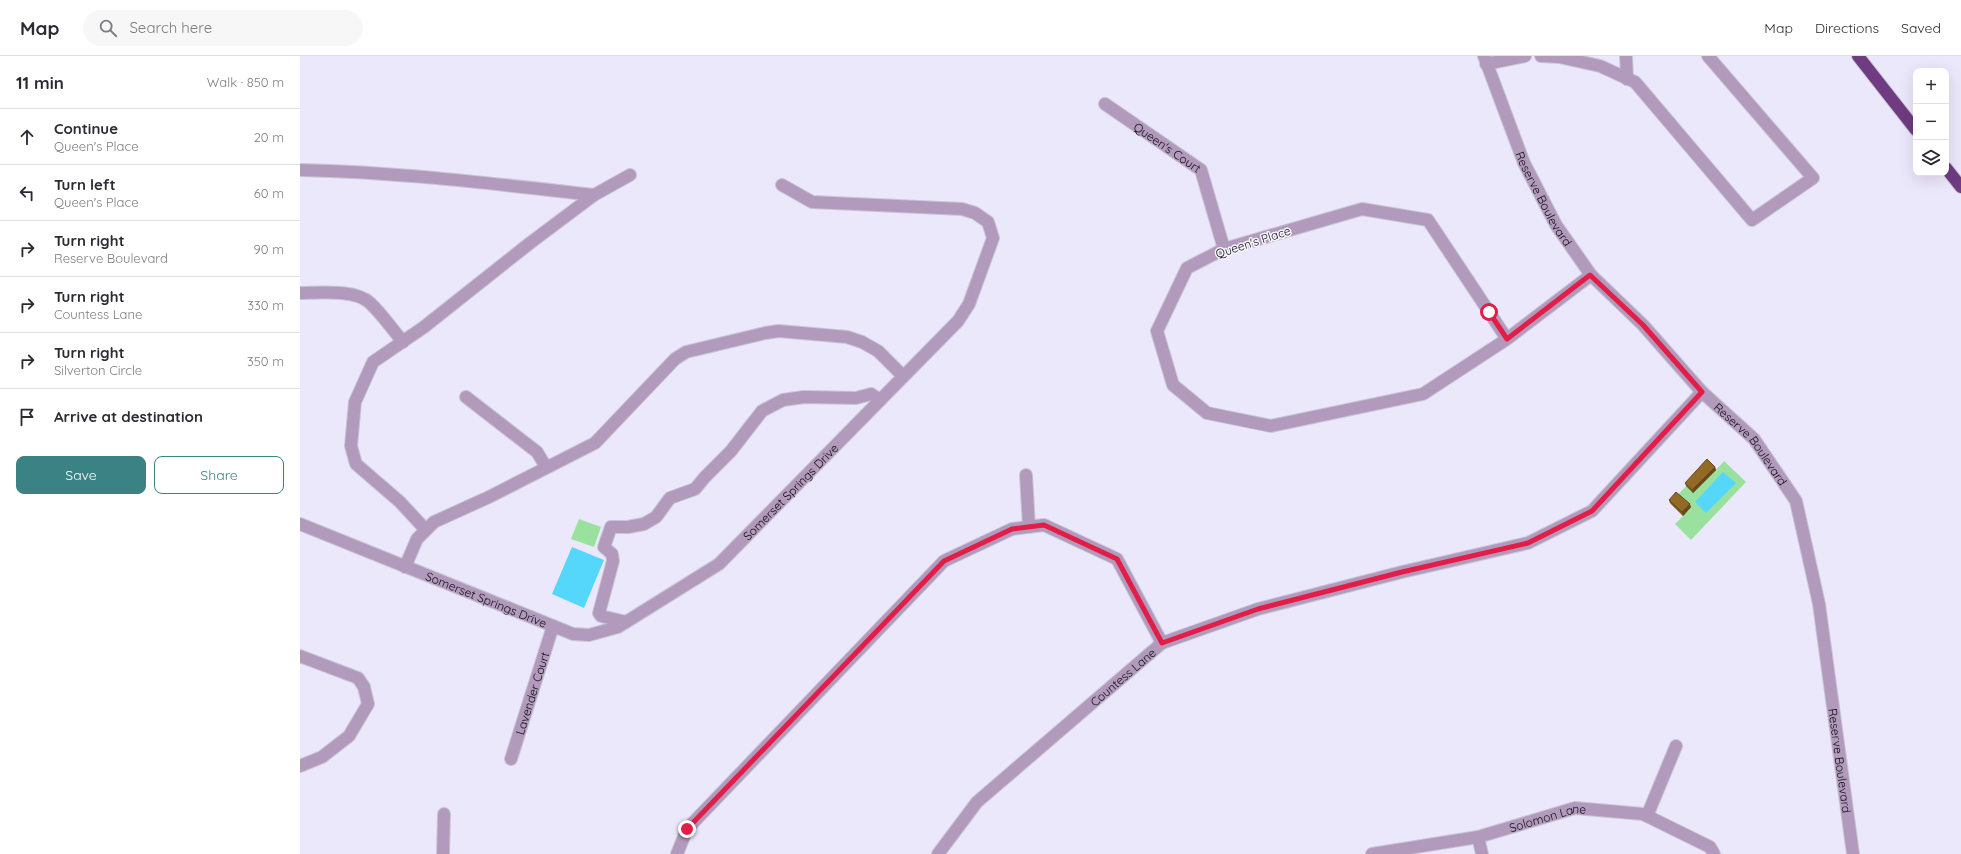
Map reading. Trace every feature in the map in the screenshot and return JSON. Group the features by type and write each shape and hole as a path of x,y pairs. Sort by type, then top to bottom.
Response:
{"highway":[{"path":"1858,56 1913,126"},
{"path":"1949,172 1961,187"}],"street":[{"path":"1485,60 1525,56"},
{"path":"1540,56 1559,56 1600,66 1635,82 1752,220 1812,178 1708,56"},
{"path":"1626,56 1627,79"},
{"name":"Reserve Boulevard","path":"1485,60 1524,163 1556,225 1590,275 1643,325 1702,392 1754,439 1796,501 1819,604 1853,854"},
{"name":"Queen's Court","path":"1105,104 1202,170 1224,249"},
{"path":"300,170 340,171 453,179 594,195"},
{"path":"425,529 400,502 356,464 351,446 355,402 373,362 403,342 594,195 630,175"},
{"name":"Somerset Springs Drive","path":"300,524 573,634 589,635 618,627 719,564 958,321 969,304 993,238 988,222 975,213 962,209 812,202 782,185"},
{"name":"Queen's Place","path":"1507,339 1428,220 1362,209 1224,249 1186,268 1157,331 1173,385 1207,413 1271,426 1422,394 1507,339 1590,275"},
{"path":"300,293 336,293 360,296 370,302 403,342"},
{"path":"405,567 418,539 425,529 434,522 489,498 595,442 602,437 675,359 686,352 779,331 847,338 862,342 878,351 904,376"},
{"name":"Countess Lane","path":"938,854 977,802 1162,643 1258,609 1402,572 1528,543 1592,511 1702,392"},
{"path":"626,622 601,616 599,613 613,561 612,554 604,547 610,527 628,528 644,524 656,517 670,498 695,489 731,451 762,411 783,400 804,397 856,398 871,394 880,400"},
{"path":"466,397 537,452 546,467"},
{"path":"1026,475 1029,527"},
{"path":"677,854 687,829 944,561 1012,529 1044,525 1117,559 1162,643"},
{"name":"Lavender Court","path":"511,759 553,626"},
{"path":"300,656 358,678 364,687 368,704 350,736 322,757 300,766"},
{"path":"1647,816 1676,746"},
{"name":"Solomon Lane","path":"1372,854 1478,837 1575,808 1643,814 1710,847 1714,854"},
{"path":"443,854 444,814"},
{"path":"1478,837 1482,854"}],"green space":[{"path":"1724,461 1746,482 1691,540 1675,524 1683,516 1670,503 1708,463 1716,470"},
{"path":"579,519 601,527 594,547 571,539"}],"water":[{"path":"1723,472 1736,483 1706,513 1695,502"},
{"path":"572,547 604,560 584,608 552,594"}],"building":[{"path":"1707,459 1715,467 1692,490 1685,483"},
{"path":"1676,492 1690,504 1682,512 1669,500"}],"route":[{"path":"687,829 844,663 944,561 1012,529 1044,525 1117,559 1162,643 1258,609 1402,572 1528,543 1592,511 1702,392 1643,325 1590,275 1507,339 1489,312"}]}
